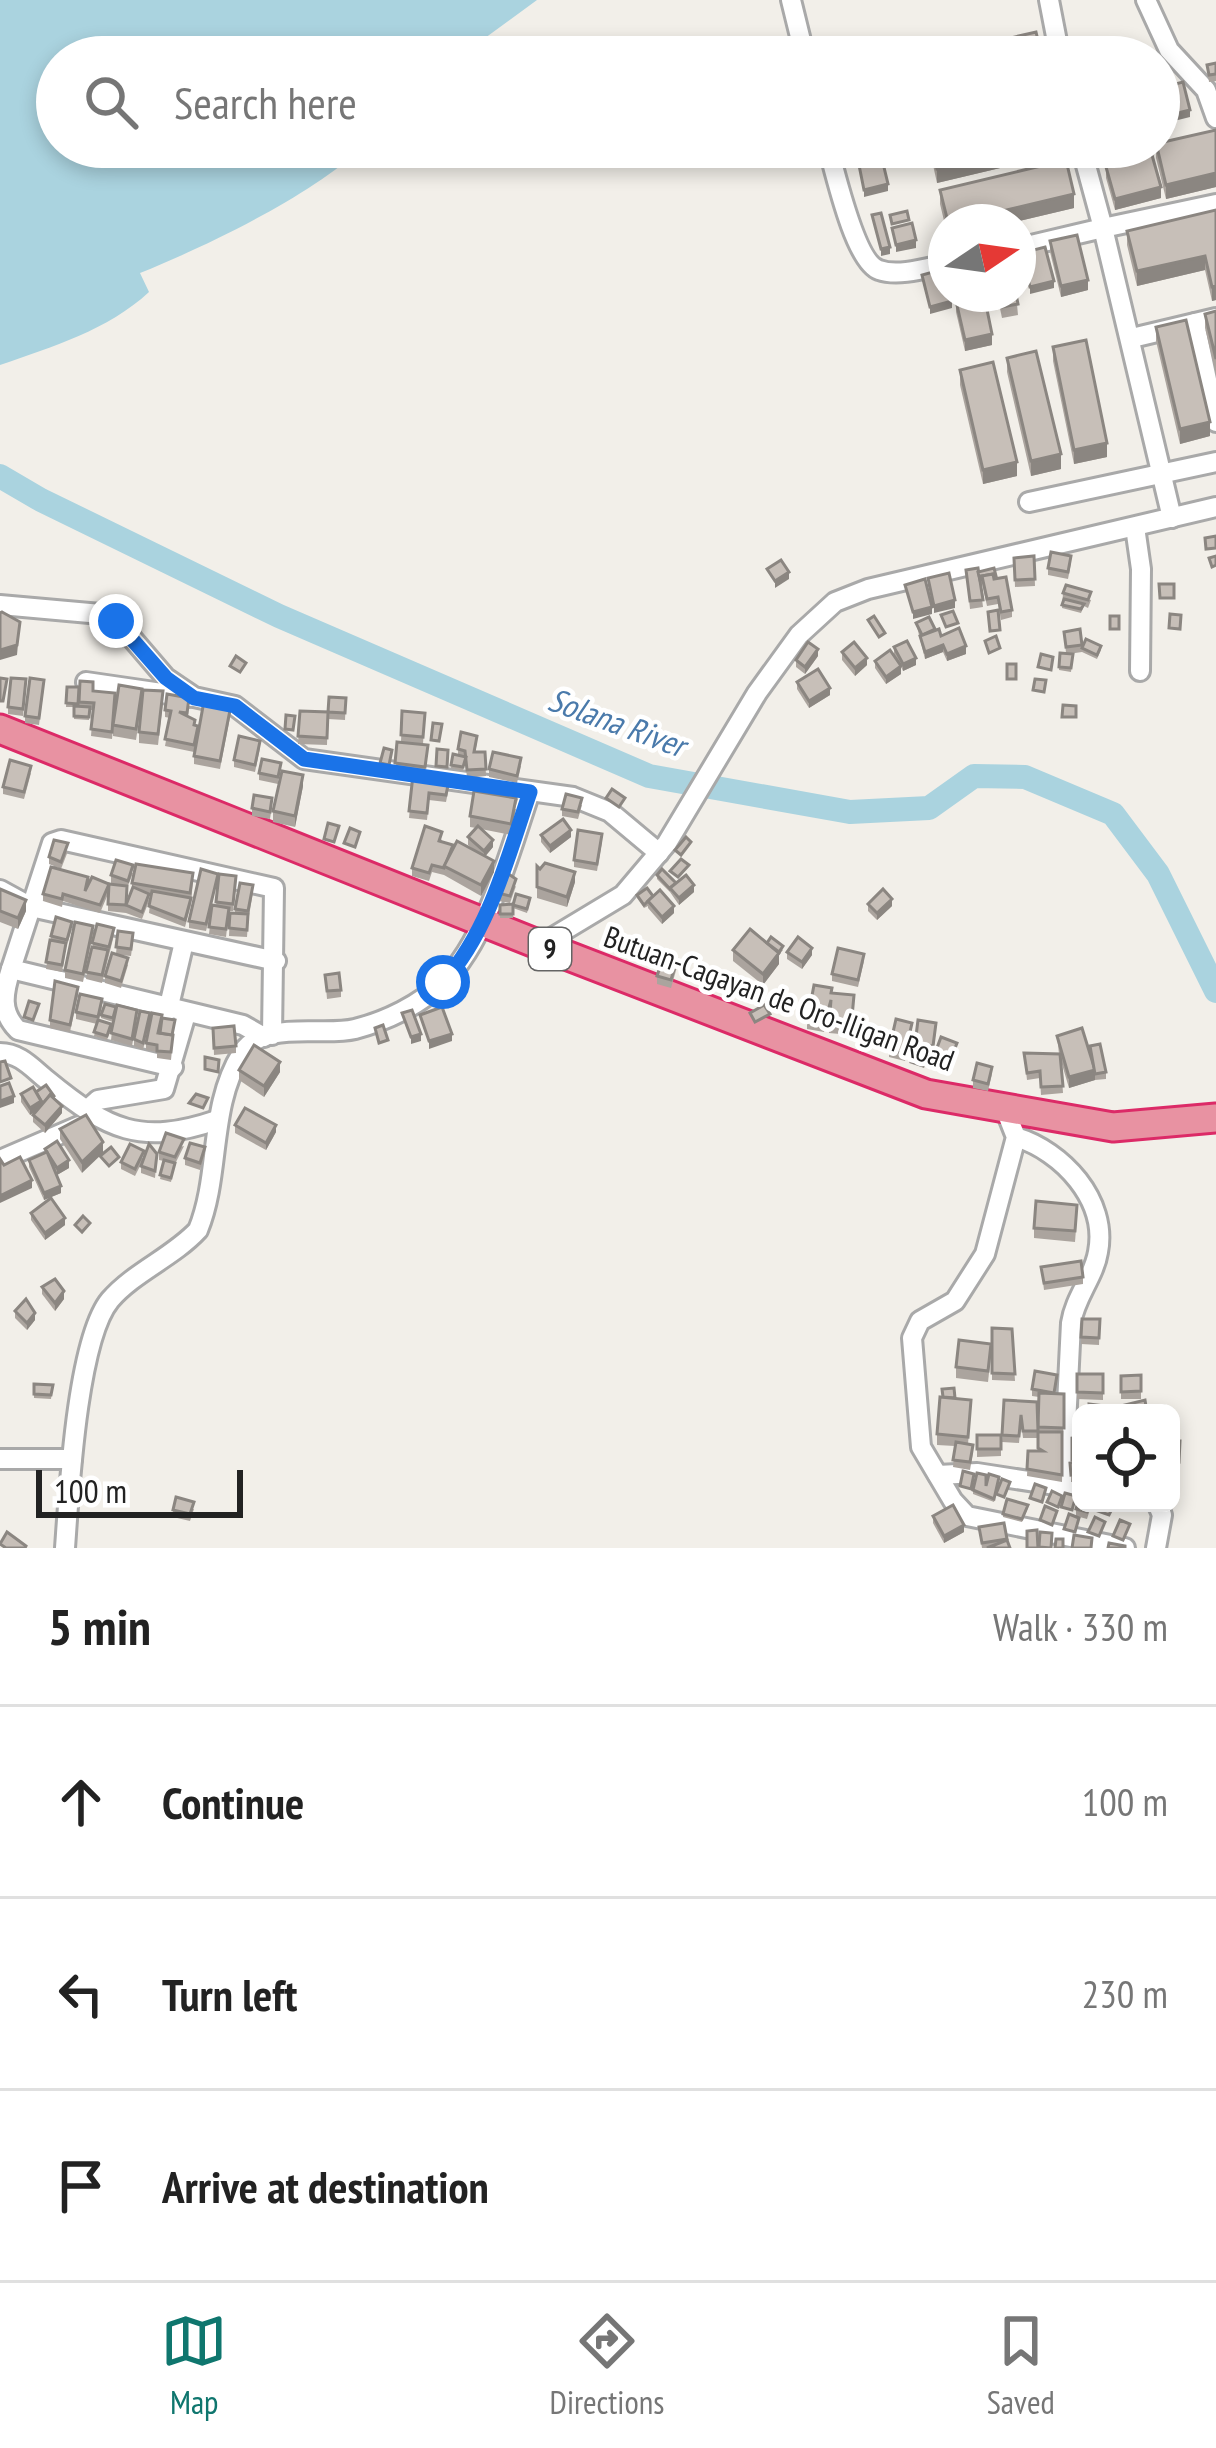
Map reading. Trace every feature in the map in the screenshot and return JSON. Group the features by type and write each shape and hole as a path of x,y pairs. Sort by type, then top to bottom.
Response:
{"highway":[{"name":"Butuan-Cagayan de Oro-Iligan Road","path":"0,729 926,1094 1113,1127 1216,1118"}],"street":[{"path":"791,0 800,36"},
{"path":"1049,0 1056,36"},
{"path":"1146,0 1163,36"},
{"path":"1180,58 1205,89 1216,118"},
{"path":"835,168 856,239 870,266 886,272 928,266"},
{"path":"1087,168 1132,338 1172,518"},
{"path":"1036,244 1216,204"},
{"path":"1132,338 1216,318"},
{"path":"1195,323 1216,422"},
{"path":"1029,502 1216,462"},
{"path":"540,945 623,895 663,848 757,693 800,635 836,602 868,589 1216,507"},
{"path":"1135,526 1141,569 1140,671"},
{"path":"0,605 112,615 166,678 194,698"},
{"path":"86,682 235,706 296,755 311,761 573,797 610,812 663,848"},
{"path":"10,969 243,1025 268,1036 355,1029 407,1009 452,973 482,921 530,792"},
{"path":"173,1067 18,1030 8,1022 0,1001 56,840 268,884 277,893 268,1036"},
{"path":"0,890 31,907 276,961"},
{"path":"0,1160 94,1113 98,1100 161,1090 173,1067 184,941"},
{"path":"65,1548 74,1433 97,1325 116,1294 198,1230 217,1120 242,1053 268,1036"},
{"path":"0,1053 21,1058 94,1113 129,1131 164,1135 217,1120"},
{"path":"1005,1109 1016,1137 985,1254 955,1301 920,1321 912,1338 921,1447 967,1516 1125,1548"},
{"path":"938,1474 977,1473 1072,1488 1071,1323 1094,1267 1099,1227 1076,1176 1047,1151 1016,1137"},
{"path":"0,1459 72,1459"},
{"path":"1156,1548 1161,1512"}],"water":[{"path":"0,0 537,0 488,36 36,36 36,168 338,168 226,235 140,273 149,292 116,317 0,365"}],"building":[{"path":"1180,83 1190,110 1180,112"},
{"path":"1216,130 1216,173 1166,185 1162,168 1180,168 1180,138"},
{"path":"860,168 884,168 888,184 864,190"},
{"path":"1032,168 1068,168 1074,194 1032,204 944,204 940,190"},
{"path":"1106,168 1156,168 1161,187 1115,199"},
{"path":"1216,210 1216,286 1212,287 1205,256 1137,271 1127,231"},
{"path":"907,211 909,220 892,224 890,215"},
{"path":"881,213 890,247 881,249 872,215"},
{"path":"912,223 916,240 896,245 892,228"},
{"path":"1077,235 1088,280 1061,286 1050,241"},
{"path":"1045,247 1054,281 1036,286 1036,249"},
{"path":"1216,311 1216,359 1205,314"},
{"path":"959,312 987,312 992,334 965,340"},
{"path":"1186,320 1210,422 1180,429 1156,327"},
{"path":"1086,340 1107,443 1074,450 1053,347"},
{"path":"1036,351 1061,454 1031,461 1007,358"},
{"path":"993,362 1017,462 983,470 960,370"},
{"path":"1216,536 1216,548 1206,549 1205,538"},
{"path":"1051,552 1071,556 1068,572 1048,568"},
{"path":"1034,556 1035,579 1015,580 1014,558"},
{"path":"781,560 789,572 775,581 767,569"},
{"path":"978,568 983,600 970,601 966,570"},
{"path":"994,568 996,576 980,580 978,572"},
{"path":"949,573 955,600 934,606 928,578"},
{"path":"993,574 994,579 1006,577 1012,610 1001,612 998,597 987,599 982,576"},
{"path":"925,579 932,607 913,612 905,585"},
{"path":"1159,584 1174,584 1174,598 1160,598"},
{"path":"1066,585 1091,592 1088,600 1063,593"},
{"path":"1064,599 1084,604 1081,609 1062,605"},
{"path":"998,610 1000,630 990,631 988,612"},
{"path":"953,611 958,623 946,627 941,615"},
{"path":"0,613 20,622 17,645 0,650"},
{"path":"1170,614 1181,615 1180,629 1169,628"},
{"path":"874,616 885,633 879,637 868,620"},
{"path":"1110,616 1119,616 1119,629 1110,629"},
{"path":"929,617 935,629 922,635 916,623"},
{"path":"959,628 966,646 947,654 943,645 925,652 920,636 939,629 941,636"},
{"path":"1080,629 1082,645 1066,647 1064,632"},
{"path":"996,636 1000,648 989,653 985,641"},
{"path":"1086,639 1101,646 1097,655 1082,648"},
{"path":"907,641 916,658 903,664 894,647"},
{"path":"808,642 818,649 805,667 796,660"},
{"path":"854,642 867,658 855,668 842,652"},
{"path":"890,650 901,666 886,677 875,661"},
{"path":"1060,653 1073,654 1071,668 1059,667"},
{"path":"1041,654 1053,657 1051,670 1038,667"},
{"path":"236,656 246,663 240,672 230,666"},
{"path":"1007,664 1016,664 1016,679 1007,679"},
{"path":"818,669 830,688 809,701 797,682"},
{"path":"0,678 7,679 3,701 0,701"},
{"path":"11,678 26,679 23,709 8,707"},
{"path":"30,678 44,680 39,718 25,716"},
{"path":"1035,679 1046,680 1044,692 1033,690"},
{"path":"80,681 93,682 93,691 115,693 112,732 91,729 94,703 79,702"},
{"path":"119,685 142,689 136,729 113,725"},
{"path":"67,687 79,687 78,704 66,703"},
{"path":"143,690 163,691 158,734 139,732"},
{"path":"167,694 189,698 187,713 179,712 198,726 194,745 165,739 171,711 165,710"},
{"path":"329,697 346,698 345,713 328,712"},
{"path":"204,701 231,705 220,761 194,756"},
{"path":"1063,705 1076,706 1076,717 1062,717"},
{"path":"74,706 90,707 89,717 74,716"},
{"path":"300,711 328,712 327,738 298,736"},
{"path":"402,711 425,713 423,737 401,735"},
{"path":"286,715 295,716 293,730 285,729"},
{"path":"433,723 442,724 439,741 431,740"},
{"path":"461,732 477,736 474,752 485,752 486,769 467,770 465,751 458,749"},
{"path":"239,736 260,741 255,765 234,760"},
{"path":"397,742 428,745 425,767 395,763"},
{"path":"384,748 392,750 389,765 380,763"},
{"path":"437,749 448,750 447,767 436,766"},
{"path":"493,752 521,758 517,776 489,769"},
{"path":"453,754 466,757 463,767 451,765"},
{"path":"262,759 281,763 278,777 259,773"},
{"path":"10,760 31,766 24,792 3,787"},
{"path":"282,771 303,775 295,816 273,811"},
{"path":"413,775 449,780 446,795 429,793 427,813 409,811"},
{"path":"612,789 625,798 619,807 606,798"},
{"path":"474,791 516,798 511,824 470,816"},
{"path":"566,794 582,798 578,812 562,809"},
{"path":"254,795 272,798 270,812 252,808"},
{"path":"563,819 571,830 550,846 541,835"},
{"path":"328,823 339,826 334,842 324,839"},
{"path":"425,826 442,832 439,841 453,845 444,868 432,865 429,873 412,868"},
{"path":"478,826 493,840 484,851 468,837"},
{"path":"350,828 360,832 355,847 344,843"},
{"path":"578,830 602,834 597,864 574,860"},
{"path":"686,837 691,842 681,855 675,850"},
{"path":"54,840 68,843 61,862 49,857"},
{"path":"457,841 494,861 481,885 444,866"},
{"path":"681,859 689,865 678,877 670,871"},
{"path":"116,860 133,865 128,881 111,875"},
{"path":"545,863 575,872 567,897 537,887 537,866 540,869"},
{"path":"136,864 193,873 190,893 132,883"},
{"path":"51,867 88,877 85,891 92,877 109,884 100,905 63,894 62,899 43,894"},
{"path":"201,869 218,874 206,924 189,921"},
{"path":"662,869 676,883 671,890 657,875"},
{"path":"507,873 516,879 510,896 498,893"},
{"path":"219,874 236,876 233,904 216,902"},
{"path":"686,875 694,885 679,898 670,888"},
{"path":"240,883 253,885 248,911 235,909"},
{"path":"109,884 127,886 126,905 108,904"},
{"path":"133,887 149,894 142,912 126,905"},
{"path":"647,888 653,896 644,905 637,895"},
{"path":"0,889 26,900 18,918 0,911"},
{"path":"883,889 892,899 877,913 868,904"},
{"path":"660,890 674,906 662,917 648,901"},
{"path":"152,891 191,898 185,920 149,906"},
{"path":"516,894 530,898 527,909 513,905"},
{"path":"513,904 513,914 500,914 500,905"},
{"path":"212,905 229,908 226,929 209,927"},
{"path":"230,913 248,914 247,930 229,928"},
{"path":"56,917 72,922 67,940 51,936"},
{"path":"75,922 93,926 83,974 65,970"},
{"path":"97,924 114,928 109,947 92,943"},
{"path":"750,929 779,953 763,974 733,950"},
{"path":"118,931 133,933 131,949 116,947"},
{"path":"771,937 783,946 779,952 767,943"},
{"path":"798,937 812,948 802,962 787,952"},
{"path":"50,940 66,943 62,965 46,962"},
{"path":"92,947 108,950 102,975 86,972"},
{"path":"838,948 864,954 858,980 832,974"},
{"path":"112,953 128,958 121,981 105,976"},
{"path":"664,955 677,959 671,980 657,976"},
{"path":"339,973 341,990 327,991 325,975"},
{"path":"55,981 78,987 70,1025 50,1020"},
{"path":"814,985 832,988 831,993 854,995 851,1028 829,1025 831,1000 824,1025 807,1022"},
{"path":"80,994 102,999 98,1017 76,1012"},
{"path":"29,1001 39,1004 33,1020 24,1017"},
{"path":"105,1004 116,1007 113,1018 101,1015"},
{"path":"117,1005 137,1010 132,1039 111,1033"},
{"path":"764,1005 770,1014 755,1022 750,1013"},
{"path":"442,1007 452,1034 429,1041 420,1015"},
{"path":"412,1010 421,1034 411,1037 402,1013"},
{"path":"140,1011 150,1013 143,1043 134,1039"},
{"path":"152,1013 162,1015 158,1033 173,1035 171,1052 157,1051 157,1045 146,1043"},
{"path":"162,1018 175,1020 172,1035 160,1033"},
{"path":"896,1019 912,1023 905,1054 889,1050"},
{"path":"98,1020 111,1024 107,1036 94,1032"},
{"path":"918,1020 936,1023 933,1046 915,1044"},
{"path":"383,1025 388,1040 379,1043 375,1028"},
{"path":"234,1026 236,1046 214,1048 213,1028"},
{"path":"1082,1028 1095,1070 1069,1077 1057,1036"},
{"path":"941,1037 957,1043 949,1063 934,1056"},
{"path":"1100,1044 1106,1072 1095,1074 1090,1046"},
{"path":"254,1045 280,1062 264,1086 239,1070"},
{"path":"913,1052 925,1056 923,1066 911,1062"},
{"path":"1024,1053 1060,1054 1063,1086 1041,1087 1040,1071 1027,1073"},
{"path":"205,1057 219,1060 218,1072 205,1069"},
{"path":"5,1061 11,1078 0,1082 0,1062"},
{"path":"977,1063 992,1067 988,1084 973,1080"},
{"path":"9,1083 14,1096 0,1101 0,1086"},
{"path":"46,1085 54,1096 43,1104 36,1092"},
{"path":"33,1087 41,1101 30,1108 21,1094"},
{"path":"196,1094 208,1098 203,1108 189,1103"},
{"path":"50,1095 62,1106 45,1125 33,1115"},
{"path":"245,1108 276,1125 266,1143 235,1125"},
{"path":"86,1115 103,1142 82,1162 60,1129"},
{"path":"166,1133 184,1139 175,1157 159,1152"},
{"path":"57,1141 69,1160 57,1168 45,1149"},
{"path":"190,1143 205,1147 200,1163 185,1158"},
{"path":"130,1144 144,1151 135,1169 121,1162"},
{"path":"149,1144 157,1154 155,1171 141,1166"},
{"path":"111,1147 119,1157 109,1166 100,1156"},
{"path":"47,1152 61,1186 44,1193 29,1160"},
{"path":"20,1157 32,1180 0,1196 0,1159 4,1165"},
{"path":"164,1160 175,1163 171,1178 160,1175"},
{"path":"51,1198 65,1218 45,1233 31,1213"},
{"path":"1036,1201 1077,1205 1075,1231 1034,1228"},
{"path":"83,1216 90,1223 82,1232 75,1225"},
{"path":"1081,1261 1083,1277 1044,1283 1041,1267"},
{"path":"55,1279 64,1291 55,1303 42,1287"},
{"path":"26,1299 35,1313 27,1323 15,1311"},
{"path":"1082,1319 1100,1319 1099,1338 1081,1337"},
{"path":"992,1328 1012,1329 1015,1374 992,1373"},
{"path":"959,1340 991,1344 988,1371 956,1367"},
{"path":"1035,1371 1057,1375 1054,1393 1032,1389"},
{"path":"1077,1374 1103,1374 1103,1393 1077,1392"},
{"path":"1141,1375 1141,1391 1121,1392 1121,1376"},
{"path":"34,1384 53,1385 51,1395 34,1394"},
{"path":"954,1388 955,1398 943,1397 942,1389"},
{"path":"1039,1393 1064,1394 1064,1428 1038,1427"},
{"path":"940,1397 971,1400 968,1437 937,1434"},
{"path":"1004,1400 1037,1402 1038,1431 1023,1431 1021,1415 1019,1436 1002,1435"},
{"path":"1038,1432 1062,1432 1062,1475 1027,1469 1028,1451 1043,1451 1038,1448"},
{"path":"977,1435 1001,1435 1001,1449 977,1449"},
{"path":"956,1442 973,1445 970,1462 953,1460"},
{"path":"963,1471 974,1474 971,1489 960,1486"},
{"path":"977,1473 986,1475 986,1486 989,1474 999,1477 994,1499 973,1490"},
{"path":"1002,1479 1010,1482 1004,1497 996,1494"},
{"path":"1035,1484 1046,1488 1042,1502 1030,1498"},
{"path":"1052,1491 1062,1496 1058,1507 1047,1502"},
{"path":"1065,1493 1072,1495 1072,1510 1061,1507"},
{"path":"176,1497 194,1502 190,1514 173,1510"},
{"path":"1007,1499 1028,1505 1022,1519 1003,1514"},
{"path":"953,1505 964,1525 944,1536 933,1516"},
{"path":"1045,1506 1057,1511 1052,1525 1040,1520"},
{"path":"1069,1514 1079,1518 1075,1532 1064,1529"},
{"path":"1095,1517 1105,1522 1099,1536 1088,1532"},
{"path":"1120,1520 1130,1524 1123,1540 1113,1536"},
{"path":"1004,1523 1007,1539 982,1543 979,1527"},
{"path":"1037,1530 1038,1548 1027,1548 1027,1531"},
{"path":"7,1532 26,1546 25,1548 0,1544"},
{"path":"1040,1532 1052,1533 1051,1548 1039,1547"},
{"path":"1074,1535 1092,1538 1091,1548 1072,1548"},
{"path":"1007,1540 1010,1548 987,1548"}],"waterway":[{"name":"Solana River","path":"0,476 279,616 649,776 850,812 929,808 974,776 1025,777 1113,814 1158,874 1216,991"}],"route":[{"path":"116,621 166,678 194,698 235,706 304,759 530,792 482,921 460,963 443,982"}]}
